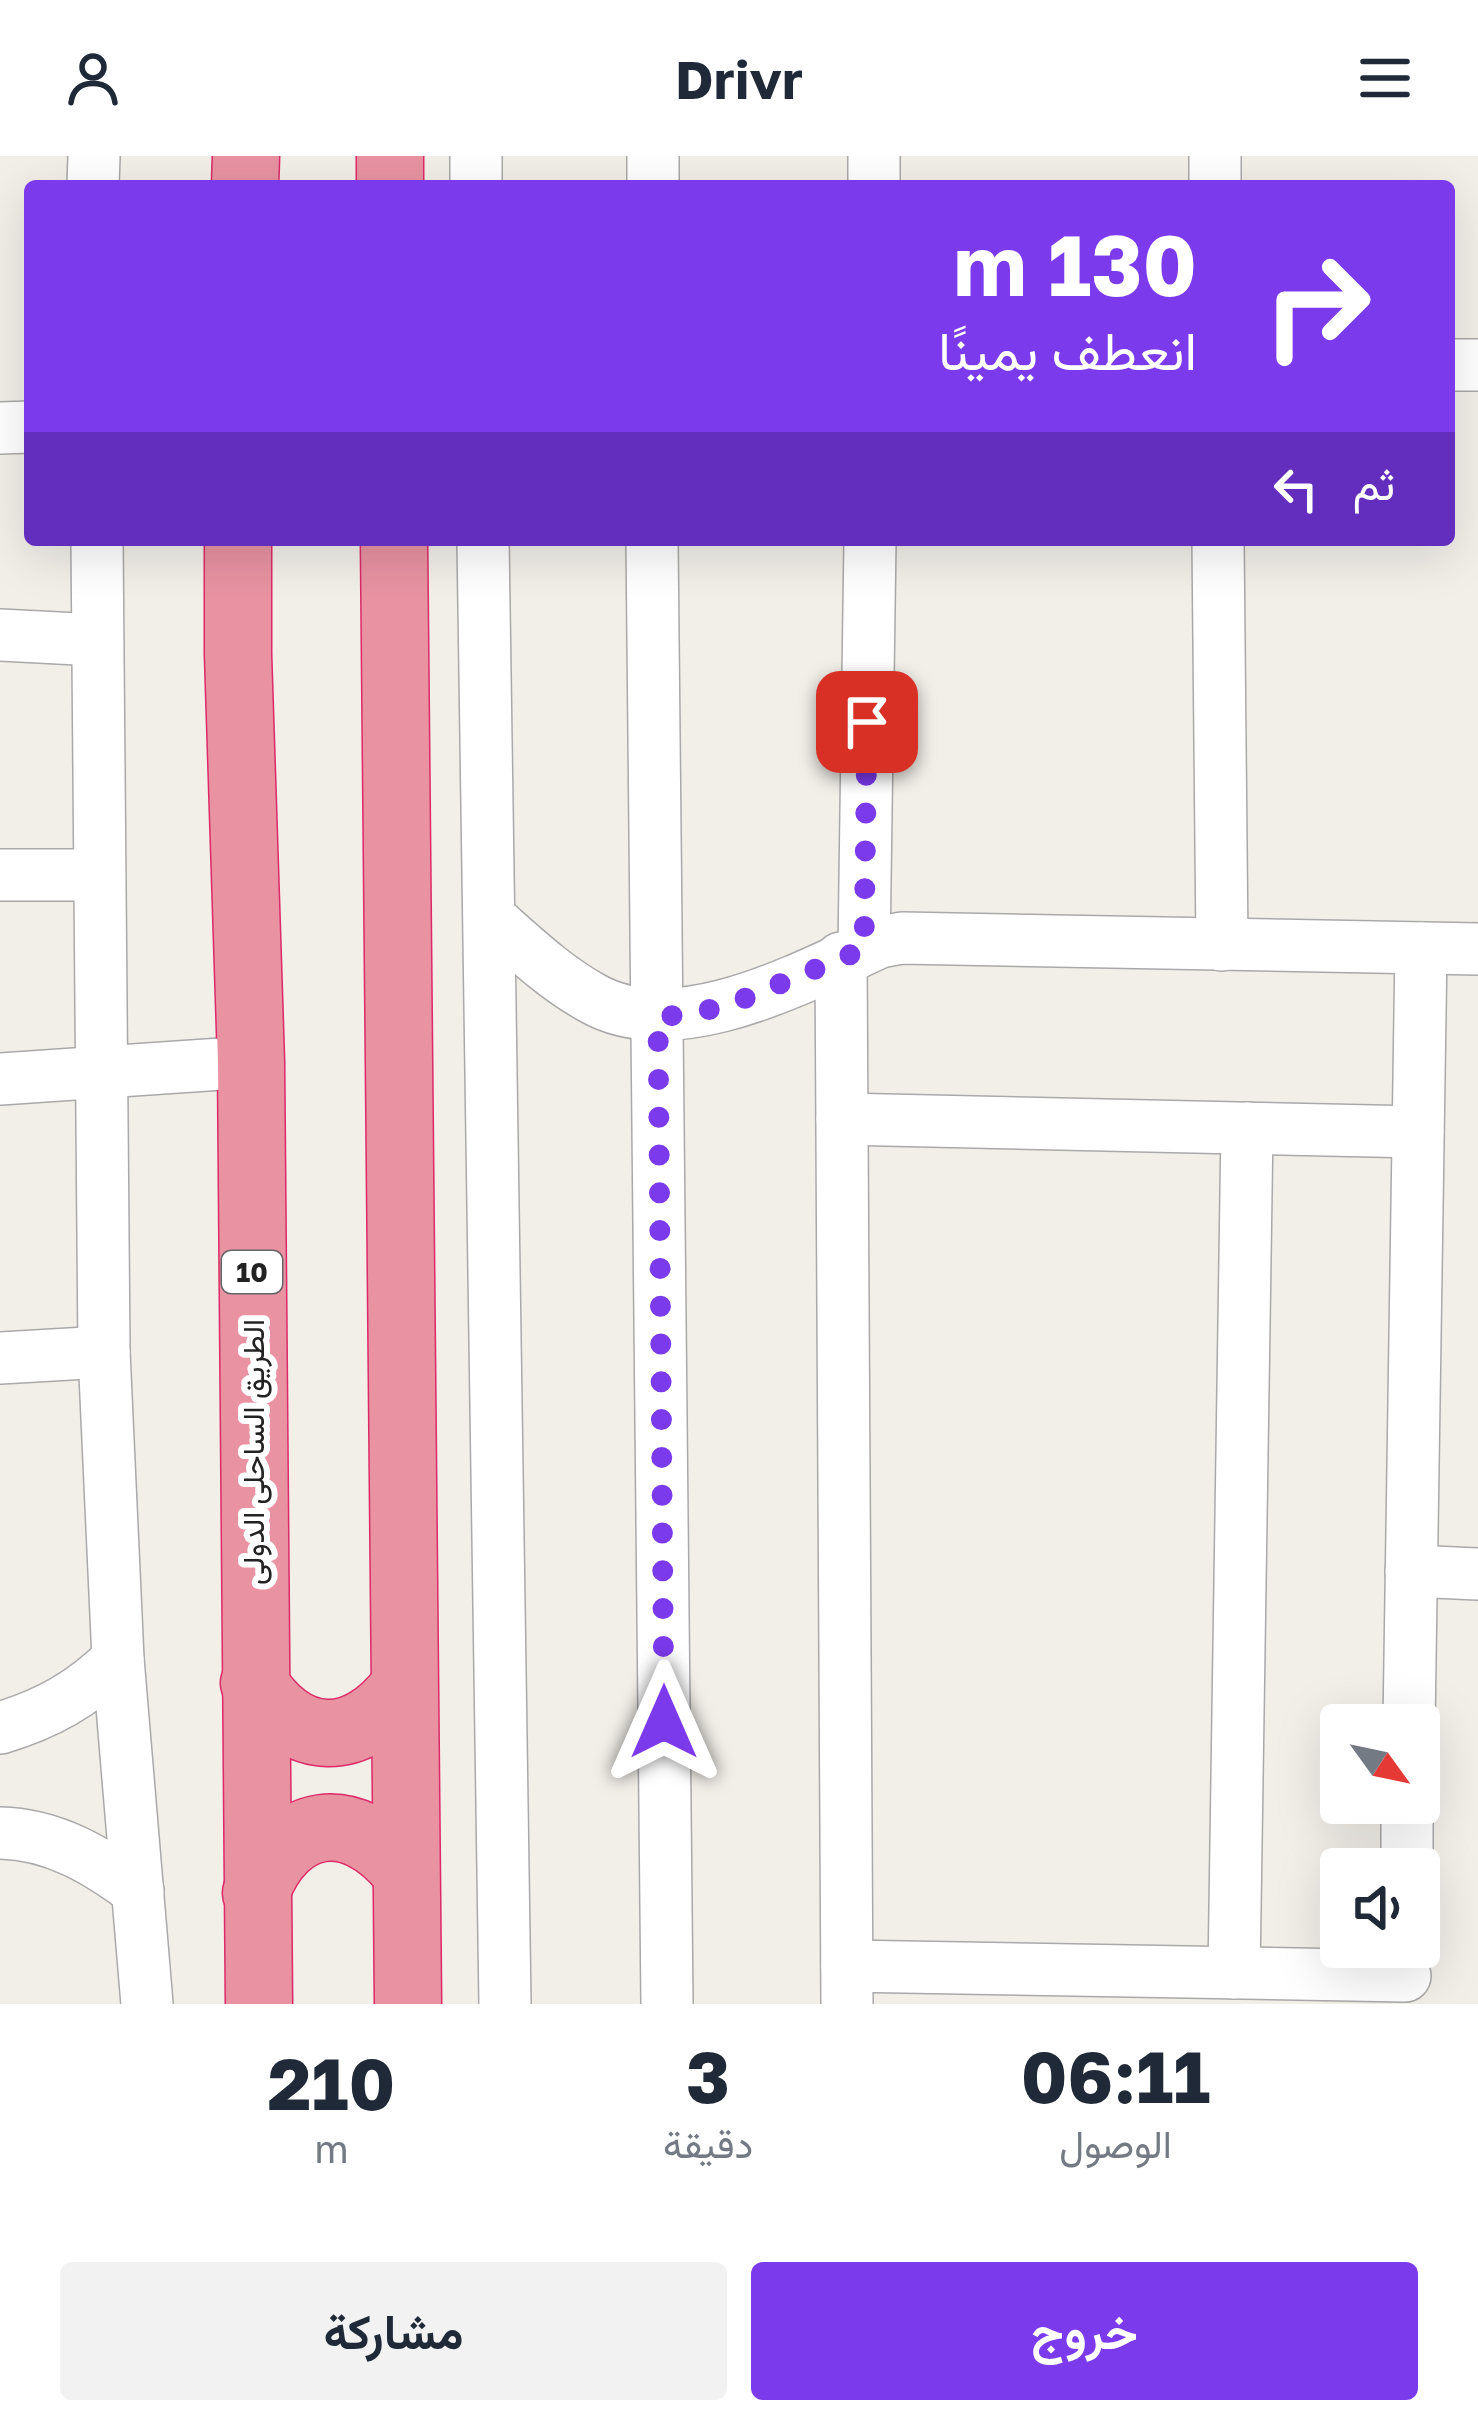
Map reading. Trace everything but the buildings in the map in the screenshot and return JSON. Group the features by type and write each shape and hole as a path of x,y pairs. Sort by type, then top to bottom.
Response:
{"highway":[{"name":"الطريق الساحلى الدولى","path":"238,546 251,1062 259,2004"},
{"path":"394,546 408,2004"},
{"path":"254,1683 271,1709 297,1727 327,1734 358,1729 385,1712 404,1687"},
{"path":"256,1894 267,1862 290,1839 322,1827 354,1829 383,1844 404,1870"}],"street":[{"path":"97,546 104,1352 118,1660 147,2004"},
{"path":"483,546 505,2004"},
{"path":"652,546 667,2004"},
{"path":"869,546 842,1119 847,1985 1234,1973 1405,1976"},
{"path":"1219,546 1222,945"},
{"path":"0,635 97,640"},
{"path":"0,875 97,875"},
{"path":"490,918 543,966 596,1001 658,1018 724,1007 902,938 1478,949"},
{"path":"1409,1704 1420,948"},
{"path":"0,1079 251,1062"},
{"path":"842,1119 1418,1132"},
{"path":"1234,1973 1247,1128"},
{"path":"0,1358 104,1352"},
{"path":"1411,1571 1478,1574"},
{"path":"0,1728 50,1712 93,1684 118,1660"},
{"path":"0,1833 62,1845 106,1867 138,1891"}],"route":[{"path":"664,1722 658,1018 724,1007 864,949 867,722"}]}
